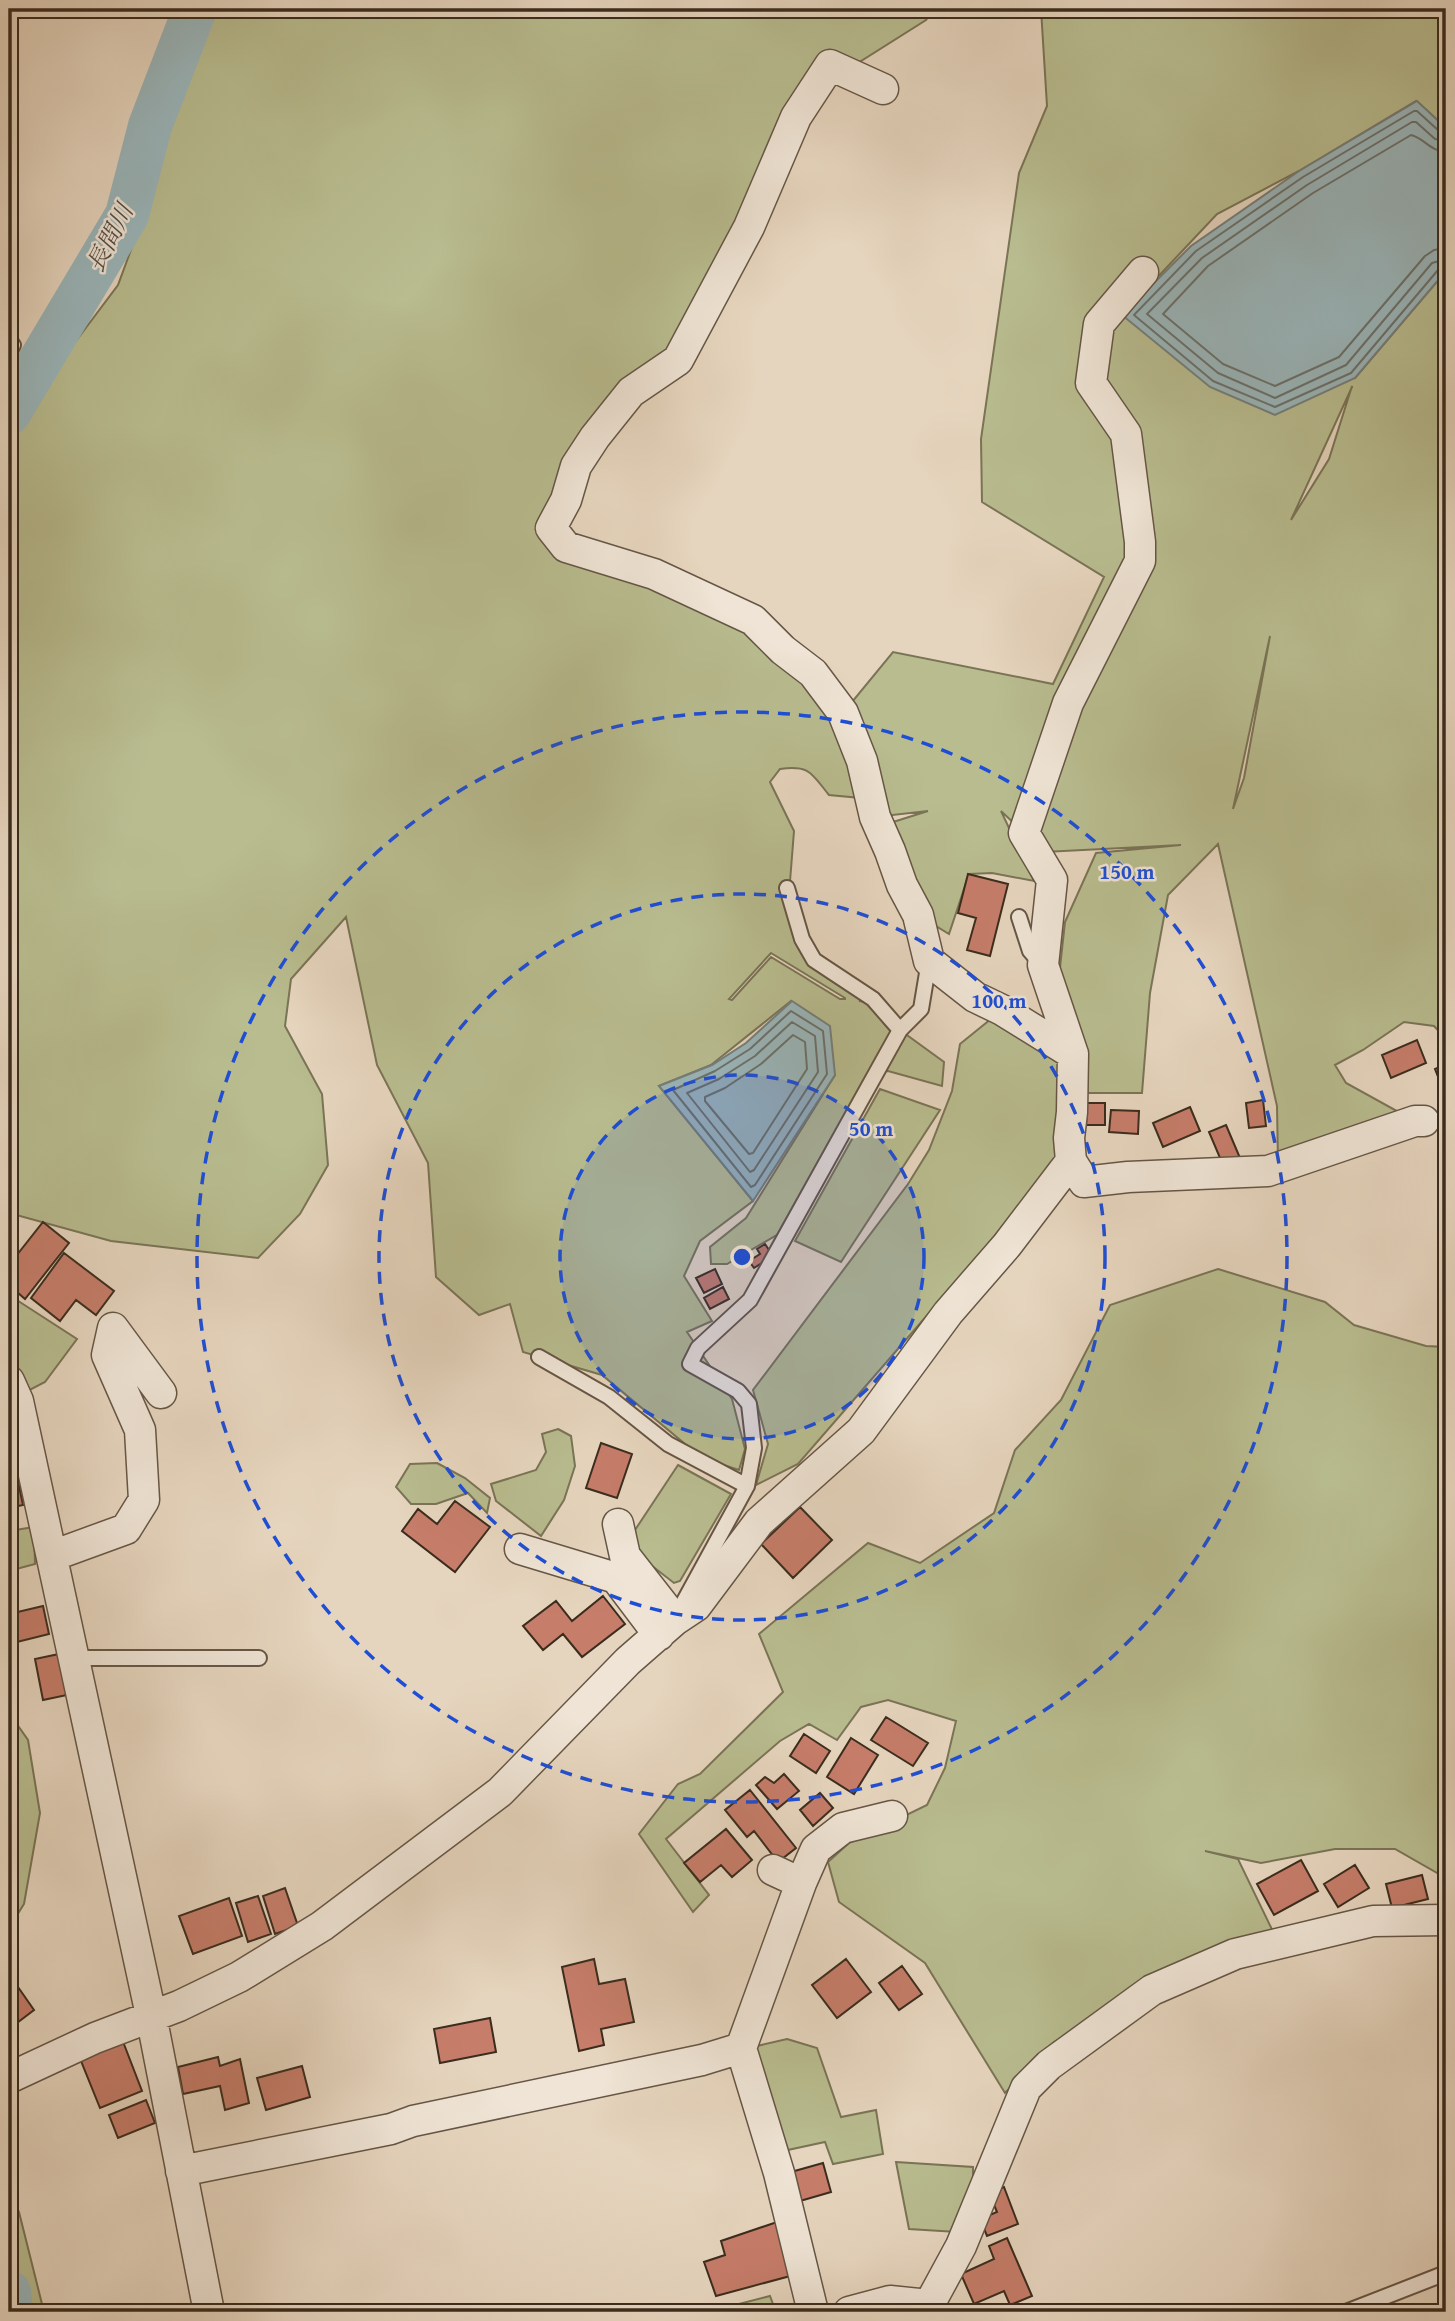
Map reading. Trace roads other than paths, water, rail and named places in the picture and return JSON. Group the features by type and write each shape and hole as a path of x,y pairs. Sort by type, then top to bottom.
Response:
{"street":[{"path":"883,89 830,65 796,117 749,227 678,360 631,392 595,437 576,466 566,500 551,528 566,547 654,575 753,621 783,650 813,673 843,713 862,761 874,817 902,885 918,915 929,961 975,997 1002,1010 1073,1054"},
{"path":"1143,272 1099,324 1091,383 1126,434 1140,561 1068,704 1024,833 1052,880 1042,965 1073,1054 1073,1112 1069,1138 1071,1161 1084,1182 1128,1177 1268,1171 1415,1121 1424,1121"},
{"path":"9,2078 239,1977 322,1926 500,1792 619,1670 696,1606 759,1522 861,1431 948,1313 1007,1245 1071,1161"},
{"path":"51,1556 126,1529 144,1500 140,1430 107,1355 113,1328 161,1393"},
{"path":"9,1381 18,1401 151,2015 209,2312"},
{"path":"618,1524 625,1556 667,1628"},
{"path":"520,1549 616,1578 667,1628"},
{"path":"813,2312 779,2173 741,2048 816,1849 843,1828 892,1816"},
{"path":"773,1870 801,1883"},
{"path":"849,2312 890,2301 930,2309 961,2246 1026,2088 1049,2065 1152,1990 1235,1954 1373,1921 1446,1920"},
{"path":"181,2171 391,2129 413,2121 689,2063 741,2048"}],"lane":[{"path":"9,343 13,345 9,352"},
{"path":"788,888 802,939 814,960 873,999 900,1030"},
{"path":"1019,917 1030,951 1042,965"},
{"path":"667,1628 747,1486 754,1448 749,1404 738,1391 690,1364 698,1348 750,1300 900,1030 921,1009 929,961"},
{"path":"538,1357 609,1397 668,1444 747,1486"},
{"path":"74,1658 260,1658"},
{"path":"1346,2312 1446,2273"}],"water":[{"path":"1417,101 1446,128 1446,271 1355,378 1275,415 1210,387 1122,315 1191,246 1299,171"},
{"path":"792,1001 830,1026 835,1075 753,1201 659,1086 712,1065 746,1043"}],"waterway":[{"name":"長間川","path":"9,413 127,215 150,126 195,9"},
{"path":"9,2292 11,2312"}]}
